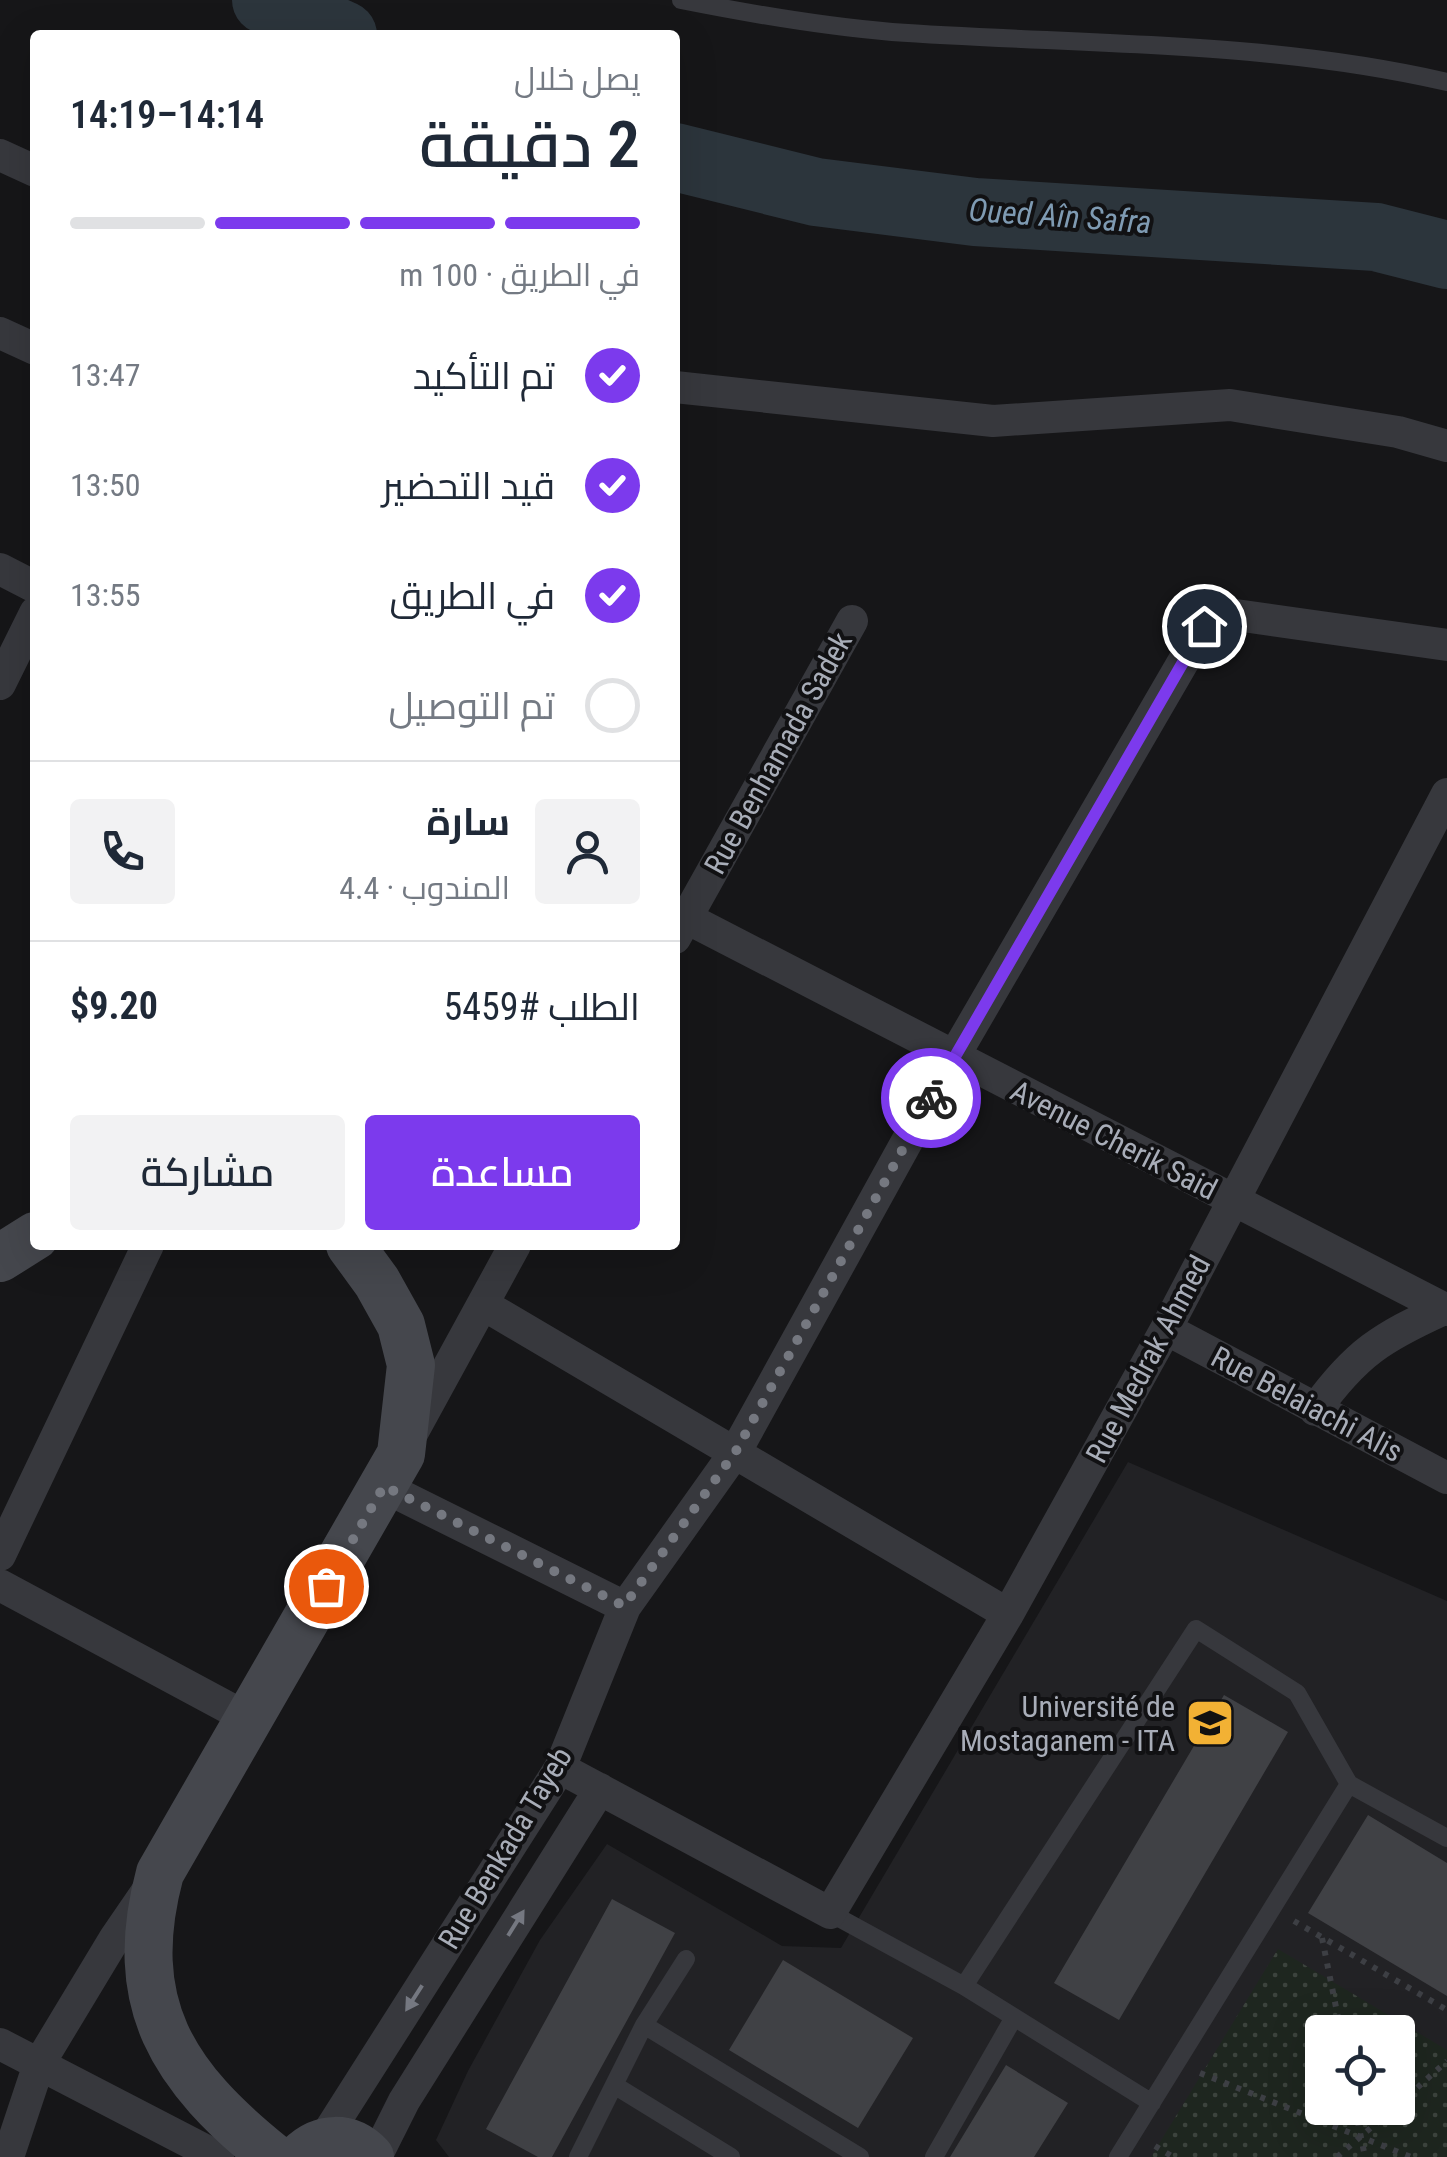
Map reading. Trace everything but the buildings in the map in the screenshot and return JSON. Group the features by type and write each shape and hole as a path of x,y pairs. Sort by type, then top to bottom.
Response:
{"main road":[{"path":"0,1258 30,1239"},
{"path":"273,2157 226,2120 188,2073 161,2029 149,1981 146,1945 160,1872 392,1470 411,1365 401,1325 354,1250"},
{"path":"311,2149 336,2140 352,2143 373,2157"}],"street":[{"path":"0,155 30,168"},
{"path":"0,333 30,347"},
{"path":"680,388 993,421 1230,405 1398,432 1447,446"},
{"path":"0,569 30,584"},
{"name":"Rue Benkada Tayeb","path":"311,2149 560,1768 624,1606 736,1451 953,1058 1204,626 1216,616 1236,615 1447,645"},
{"name":"Rue Benhamada Sadek","path":"680,921 852,621"},
{"path":"0,684 30,622"},
{"name":"Rue Medrak Ahmed","path":"830,1914 1008,1614 1166,1329 1447,794"},
{"name":"Avenue Cherik Said","path":"680,923 1446,1310"},
{"path":"0,1555 146,1250"},
{"path":"512,1250 392,1470 624,1606"},
{"path":"484,1305 1008,1614"},
{"path":"1315,1410 1340,1374 1366,1350 1391,1332 1446,1310"},
{"name":"Rue Belaiachi Alis","path":"1166,1329 1447,1478"},
{"path":"0,1585 249,1719"},
{"path":"560,1768 830,1914"},
{"path":"373,2157 600,1789"},
{"path":"8,2157 38,2064 160,1872"},
{"path":"0,2044 218,2157"}],"lane":[{"path":"681,0 821,25 892,32 1298,56 1447,82"},
{"path":"964,1986 1196,1630 1297,1693 1348,1784 1447,1838"},
{"path":"1118,2157 1348,1784"},
{"path":"830,1914 964,1986 1152,2103"},
{"path":"578,2157 644,2025 686,1958"},
{"path":"934,2157 1014,2019"},
{"path":"644,2025 860,2157"},
{"path":"614,2085 731,2157"}],"path":[{"path":"1272,1908 1447,2010"},
{"path":"1322,1938 1338,2015"},
{"path":"1415,2089 1447,2061"},
{"path":"1176,2063 1412,2157"},
{"path":"1359,2125 1365,2157"},
{"path":"1338,2157 1375,2125"}],"shaded area":[{"name":"Université de Mostaganem - ITA","path":"1128,1462 1447,1601 1447,2157 449,2157 436,2140 468,2071 540,1940 607,1844 782,1946 841,1948"},
{"path":"1278,1949 1388,2015 1305,2015 1305,2125 1415,2125 1415,2031 1447,2050 1447,2157 1151,2157"}],"waterway":[{"name":"Oued Aîn Safra","path":"266,0 332,30"},
{"name":"Oued Aîn Safra","path":"680,158 816,192 975,212 1376,237 1447,255"}],"way so far":[{"path":"326,1586 384,1486 624,1606 736,1451 931,1098"}],"place":[{"name":"Université de Mostaganem - ITA","path":"1210,1723"}],"route":[{"path":"931,1098 1204,626"}]}
